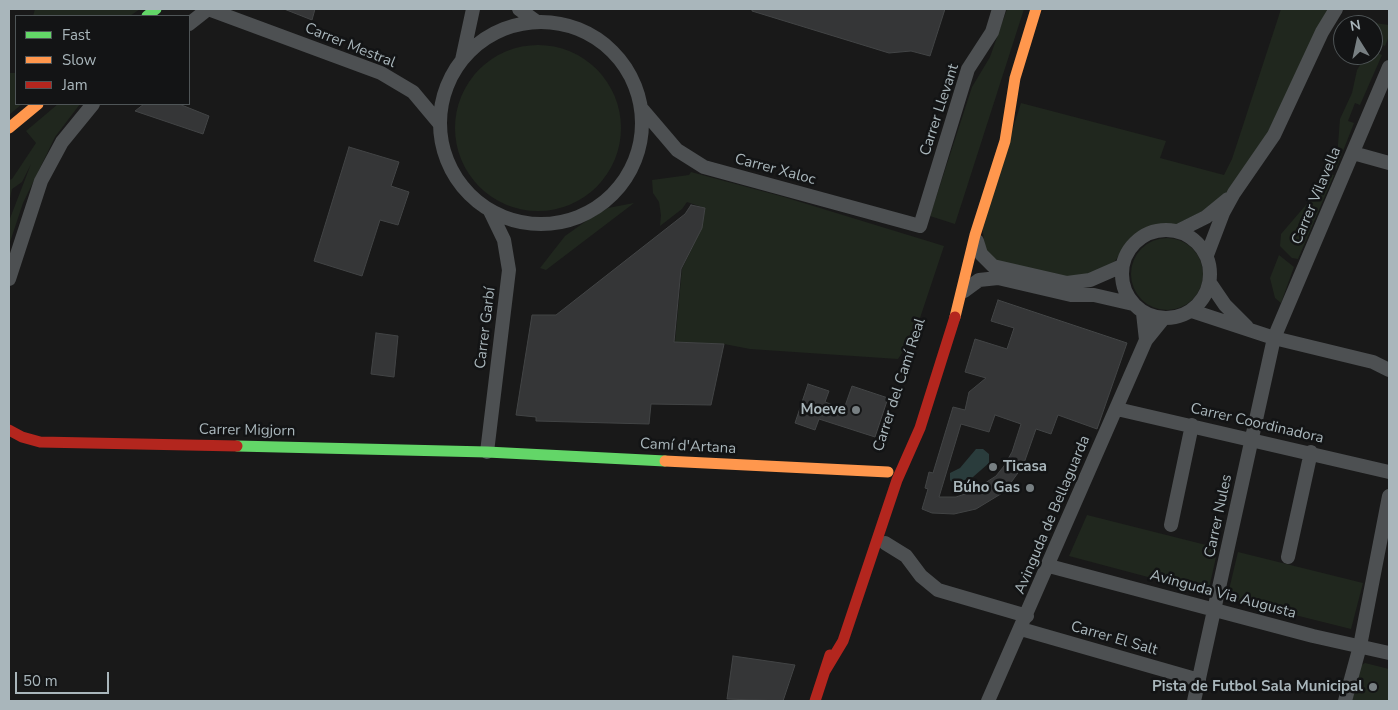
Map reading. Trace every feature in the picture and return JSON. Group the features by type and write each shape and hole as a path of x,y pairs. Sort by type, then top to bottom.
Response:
{"main road":[{"path":"960,247 1036,9"},
{"path":"825,671 837,654 843,641 897,480 920,428 962,294 975,235 1004,141 1015,78"},
{"path":"9,128 37,105"},
{"name":"Carrer Migjorn","path":"9,430 22,437 40,442 487,452"},
{"name":"Camí d'Artana","path":"487,452 889,467"},
{"name":"Carrer del Camí Real","path":"814,701 889,467"}],"street":[{"path":"190,23 208,9"},
{"name":"Carrer Mestral","path":"208,9 381,73 413,92 439,122"},
{"path":"462,60 473,9"},
{"path":"519,9 537,22"},
{"name":"Carrer Llevant","path":"920,226 968,69 992,32 999,9"},
{"path":"1207,254 1215,228 1234,193 1274,135 1336,9"},
{"path":"537,22 559,24 579,29 609,48 631,76 642,108 641,141 631,172 611,197 584,216 552,224 520,223 490,211 469,195 452,174 442,149 439,122 445,90 462,60 483,40 509,27 537,22"},
{"name":"Carrer Vilavella","path":"1274,338 1389,66"},
{"path":"9,278 44,174 62,142 93,105"},
{"name":"Carrer Xaloc","path":"642,108 677,150 704,167 920,226"},
{"path":"1353,153 1389,163"},
{"path":"1178,231 1206,217 1234,193"},
{"name":"Carrer Garbí","path":"487,452 509,270 504,240 490,211"},
{"path":"962,294 979,280 998,278 1071,295 1094,295 1138,308 1164,319 1178,318 1192,311 1207,294 1210,283 1211,268 1207,254 1190,236 1178,231 1163,230 1149,233 1136,241 1127,252 1122,266 1122,280 1125,293 1138,308"},
{"path":"975,235 981,254 993,266 1066,283 1090,280 1122,266"},
{"path":"1210,283 1225,305 1249,329"},
{"name":"Avinguda de Bellaguarda","path":"1138,308 1146,340"},
{"path":"1192,311 1274,338 1373,362 1389,370"},
{"name":"Avinguda de Bellaguarda","path":"988,701 1049,566 1146,340 1164,319"},
{"name":"Carrer Nules","path":"1194,701 1274,338"},
{"name":"Carrer Coordinadora","path":"1117,409 1311,452 1389,472"},
{"path":"1171,526 1192,425"},
{"path":"1288,557 1311,452"},
{"path":"1346,701 1360,646 1389,496"},
{"name":"Carrer El Salt","path":"886,543 906,556 921,576 938,590 1024,623 1199,680"},
{"name":"Avinguda Via Augusta","path":"1049,566 1389,653"}],"shaded area":[{"path":"35,9 140,9 131,15 33,15"},
{"path":"1007,9 1024,9 955,224 930,216 972,87 990,57"},
{"path":"1281,9 1329,9 1263,142 1238,179 1216,205 1175,225 1156,225 1140,232 1127,244 1113,264 1074,280 1000,263 986,254 982,226 1021,103 1166,141 1160,158 1224,175 1232,159"},
{"path":"1383,24 1389,25 1389,36 1385,46 1383,45"},
{"path":"530,45 546,45 570,51 597,69 615,96 621,128 615,160 597,187 570,205 546,211 530,211 506,205 485,192 474,181 461,160 455,136 455,120 461,96 474,75 485,64 506,51"},
{"path":"1360,65 1378,65 1360,105 1355,103 1348,121 1354,123 1336,169 1332,168 1337,157 1340,119 1352,93 1357,70"},
{"path":"9,73 15,73 15,105 21,105 9,115"},
{"path":"57,105 79,105 55,137 23,203 9,245 9,221 31,164 22,182 12,189 9,203 9,180 12,179 36,143 26,131"},
{"path":"691,172 784,197 944,246 915,333 898,359 750,349 724,344 675,342 682,269 702,227 705,208 687,202 682,209 660,226 659,202 653,193 652,180 689,175"},
{"path":"1329,174 1334,175 1298,259 1292,258 1280,246 1281,234 1317,192"},
{"path":"634,203 546,270 540,268 565,236 589,219 608,208"},
{"path":"1167,238 1187,244 1197,254 1203,274 1197,294 1187,304 1167,310 1147,304 1137,294 1131,274 1137,254 1147,244"},
{"path":"1279,255 1294,267 1281,303 1275,298 1270,278"},
{"path":"976,449 983,449 989,454 989,463 973,477 954,484 950,480 950,473 960,468"},
{"path":"1087,515 1218,548 1208,593 1069,556"},
{"path":"1238,552 1363,583 1351,629 1227,598"},
{"name":"Pista de Futbol Sala Municipal","path":"1365,663 1389,669 1389,701 1352,701 1360,666"}],"building":[{"path":"284,9 315,9 312,20"},
{"path":"752,9 945,9 930,56 911,51 889,53 752,11"},
{"path":"143,105 182,105 209,116 203,134 135,111"},
{"path":"349,147 399,162 391,186 409,192 398,225 380,220 362,276 314,261"},
{"path":"691,205 705,208 702,228 681,269 674,342 724,344 711,405 651,404 649,424 536,421 536,417 516,415 532,315 556,315 685,214"},
{"path":"998,300 1127,343 1097,429 1058,415 1051,434 1036,429 1023,466 1004,492 976,509 954,514 932,513 922,509 928,489 925,488 929,472 933,473 953,407 965,410 969,392 986,378 965,372 975,339 1007,349 1014,328 991,321","holes":["995,415 1021,424 1012,452 996,476 971,492 956,497 939,497 961,424 989,432"]},
{"path":"376,333 398,336 394,377 371,374"},
{"path":"808,384 829,391 825,402 844,409 852,386 888,398 875,437 819,419 815,430 795,423"},
{"path":"733,656 795,665 783,701 727,699"}],"traffic: fast":[{"path":"148,15 156,9"},
{"path":"237,446 487,452 665,461"}],"traffic: slow":[{"path":"955,317 975,235 1005,141 1015,78 1036,9"},
{"path":"9,128 37,105"},
{"path":"665,461 888,472"}],"traffic: jam":[{"path":"825,671 843,641 897,480 920,428 955,317"},
{"path":"9,430 22,437 40,442 237,446"},
{"path":"815,701 830,655"}],"place":[{"name":"Moeve","path":"856,410"},
{"name":"Ticasa","path":"993,467"},
{"name":"Búho Gas","path":"1030,488"},
{"name":"Pista de Futbol Sala Municipal","path":"1373,687"}]}
